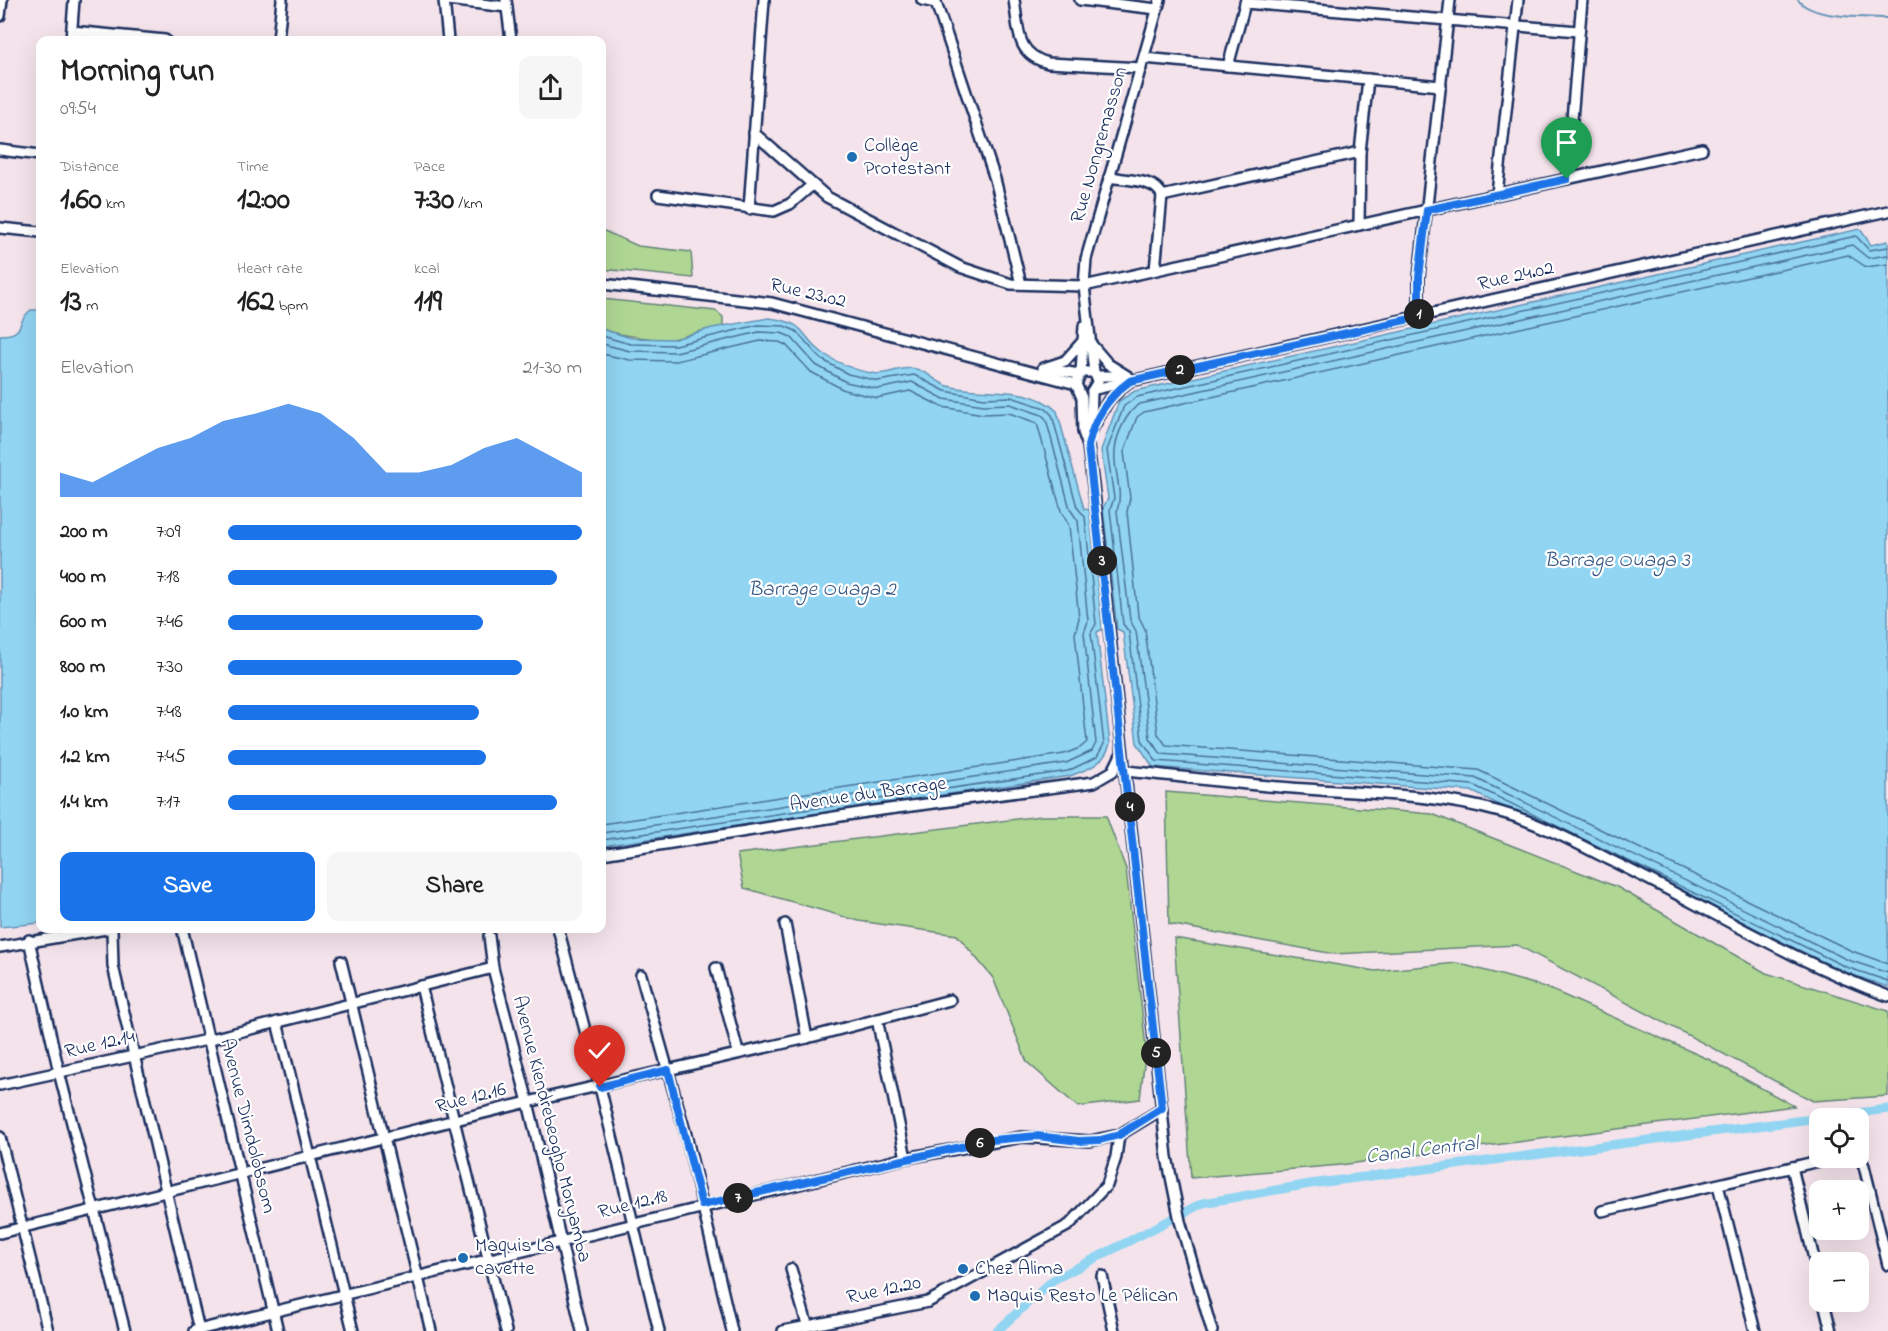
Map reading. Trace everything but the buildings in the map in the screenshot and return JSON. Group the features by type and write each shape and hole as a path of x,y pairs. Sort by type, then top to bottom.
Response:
{"street":[{"path":"0,16 2,0"},
{"path":"71,36 74,0"},
{"path":"278,36 282,0"},
{"path":"448,36 445,0 507,3 511,36"},
{"path":"749,210 764,0"},
{"path":"922,0 935,2 995,179 1021,284"},
{"path":"1014,0 1020,41 1026,52 1034,59 1048,63 1141,68"},
{"path":"1080,0 1159,5"},
{"path":"1419,317 1419,277 1450,0"},
{"path":"1497,194 1518,0"},
{"path":"1567,179 1582,0"},
{"path":"1228,66 1245,2 1578,31"},
{"name":"Rue Nongremasson","path":"1159,5 1086,259 1084,286 1086,341 1079,380 1083,432 1088,446 1126,771 1162,1108 1175,1199 1212,1331"},
{"path":"1144,58 1441,86"},
{"path":"1359,225 1360,152 1368,79"},
{"path":"754,133 811,186 844,207 960,267 996,280 1021,284 1084,286 1701,149"},
{"path":"0,150 36,154"},
{"path":"1162,196 1360,152"},
{"path":"1109,177 1153,185 1160,190 1162,196 1155,270"},
{"path":"658,195 749,210 781,210 811,186"},
{"name":"Rue 24.02","path":"1079,380 1093,390 1130,379 1151,377 1888,211"},
{"path":"0,228 36,232"},
{"name":"Rue 23.02","path":"606,284 772,303 1079,380"},
{"path":"1034,367 1048,367 1065,361 1086,341 1108,364 1130,379 1108,400 1091,431"},
{"name":"Rue Nongremasson","path":"1086,341 1098,381 1093,390 1088,446"},
{"name":"Rue 23.02","path":"1002,362 1034,367 1079,380"},
{"name":"Rue 24.02","path":"1079,380 1095,374 1130,379"},
{"name":"Avenue du Barrage","path":"606,853 866,812 1094,782 1113,771 1123,748"},
{"path":"1126,771 1262,786 1418,797 1454,801 1501,812 1551,831 1626,867 1831,975 1888,996"},
{"path":"785,924 807,1038"},
{"path":"0,947 77,933"},
{"path":"112,933 113,966 132,1056 197,1330"},
{"name":"Avenue Dimdolobsom","path":"183,933 278,1331"},
{"path":"559,933 600,1087 659,1331"},
{"name":"Avenue Kiendrebeogho Moryamba","path":"489,936 493,968 528,1102 582,1331"},
{"path":"29,940 58,1072 125,1331"},
{"path":"341,961 431,1331"},
{"name":"Rue 12.14","path":"0,1085 207,1040 493,968"},
{"path":"716,968 738,1052"},
{"path":"641,975 668,1070 732,1331"},
{"path":"421,986 506,1331"},
{"name":"Rue 12.16","path":"0,1233 239,1173 385,1140 528,1102 807,1038 950,1000"},
{"path":"877,1019 906,1158"},
{"path":"277,1022 353,1331"},
{"path":"1119,1135 1162,1108"},
{"name":"Rue 12.18","path":"197,1330 559,1240 632,1225 702,1205 906,1158 1022,1137 1090,1141 1119,1135"},
{"name":"Rue 12.20","path":"783,1331 807,1324 928,1302 1069,1226 1107,1185 1116,1157 1119,1135"},
{"path":"0,1137 48,1331"},
{"path":"1602,1211 1809,1163"},
{"path":"1792,1167 1812,1252"},
{"path":"1864,1168 1888,1265"},
{"path":"1718,1185 1755,1331"},
{"path":"791,1269 807,1324"},
{"path":"1102,1276 1114,1331"},
{"path":"1826,1312 1831,1331"}],"green space":[{"path":"606,232 638,246 691,252 693,278 606,269"},
{"path":"606,299 716,311 723,317 723,327 677,338 650,338 606,330"},
{"path":"1166,792 1432,814 1617,887 1766,973 1888,1011 1888,1096 1813,1101 1517,945 1334,954 1169,924"},
{"path":"1041,816 1106,816 1126,869 1146,1048 1140,1099 1078,1107 1027,1062 993,978 957,935 859,921 744,888 737,854"},
{"path":"1174,938 1375,971 1457,963 1545,987 1710,1060 1794,1106 1340,1165 1191,1178"}],"water":[{"name":"Barrage Ouaga 3","path":"1860,229 1871,245 1888,241 1888,987 1844,972 1471,791 1153,767 1137,743 1123,632 1117,629 1103,508 1108,498 1101,450 1119,401 1135,391"},
{"path":"31,310 36,310 36,923 0,927 0,335 14,333"},
{"name":"Barrage Ouaga 2","path":"769,318 782,320 797,327 816,347 835,361 865,372 882,374 905,368 916,369 948,386 1019,393 1045,402 1057,411 1084,509 1090,510 1103,629 1097,632 1110,744 1099,762 1070,776 606,845 606,330 631,338 675,339 712,328"}],"waterway":[{"path":"1798,0 1815,11 1827,14 1888,18"},
{"name":"Canal Central","path":"997,1331 1053,1280 1203,1203 1310,1184 1888,1109"}],"place":[{"name":"Collège Protestant","path":"852,157"},
{"name":"Maquis La cavette","path":"463,1258"},
{"name":"Chez Alima","path":"963,1269"},
{"name":"Maquis Resto Le Pélican","path":"975,1296"}],"route":[{"path":"600,1087 668,1070 702,1205 992,1140 1037,1136 1079,1141 1100,1140 1119,1135 1162,1108 1088,446 1091,431 1108,400 1130,381 1419,317 1419,277 1427,210 1567,179"}]}
